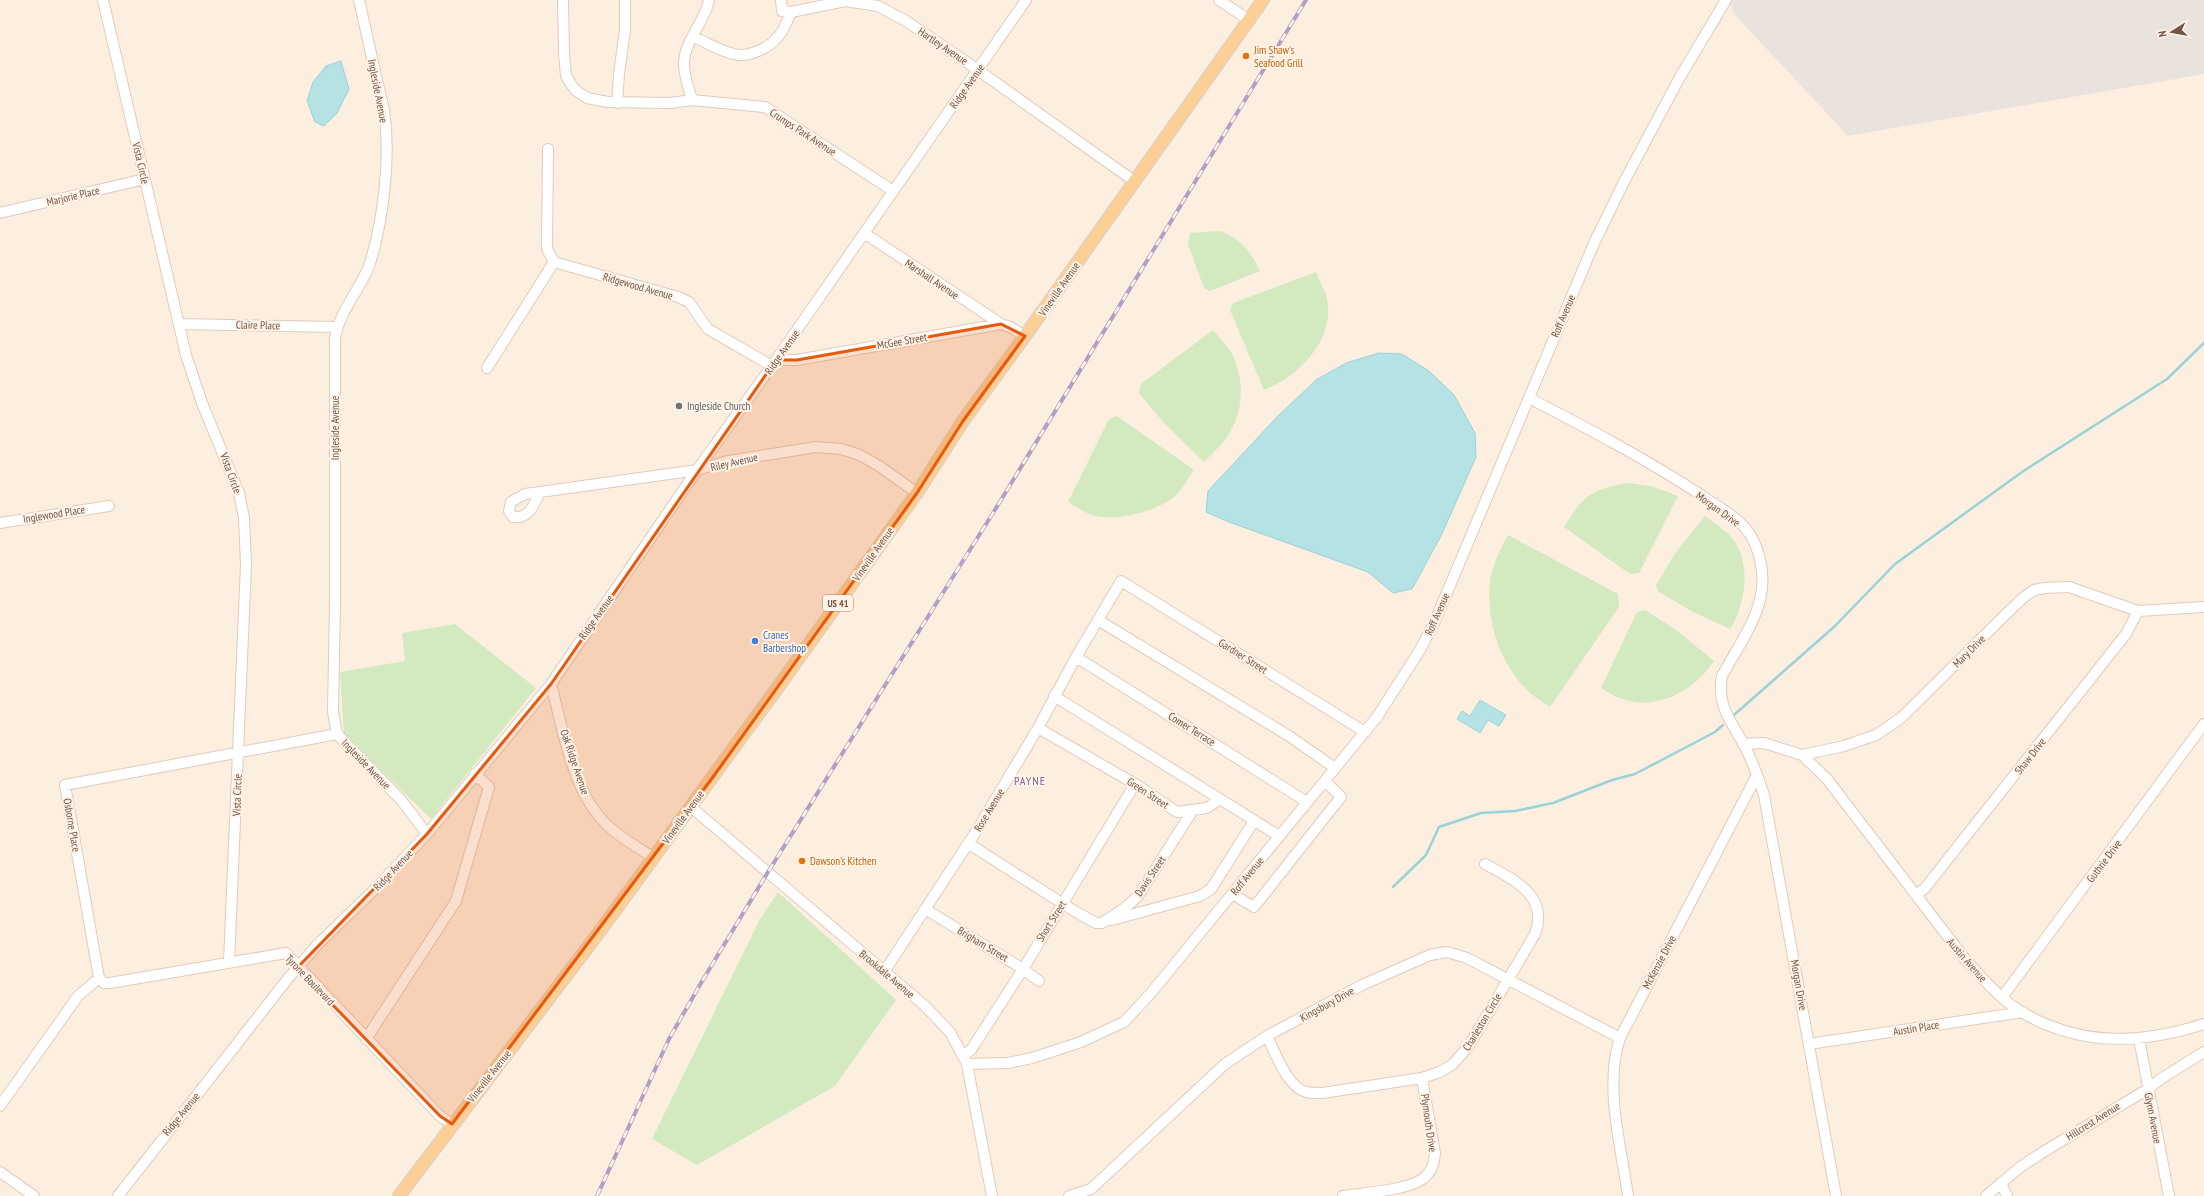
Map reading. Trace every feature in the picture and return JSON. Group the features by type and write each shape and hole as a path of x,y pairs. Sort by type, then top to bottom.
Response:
{"main road":[{"name":"Vineville Avenue","path":"399,1196 691,807 917,493 963,420 1025,336 1263,0"}],"street":[{"name":"Vista Circle","path":"103,0 192,376 233,476 244,518 246,565 229,962"},
{"name":"Ingleside Avenue","path":"359,0 385,118 387,161 380,217 370,262 363,282 342,313 335,339 335,602 333,712 337,734 402,801 427,834"},
{"name":"Crumps Park Avenue","path":"562,0 564,65 568,81 575,90 587,98 617,103 671,103 692,100 765,107 893,191"},
{"path":"617,103 618,80 625,30 625,0"},
{"path":"692,100 684,64 687,50 704,17 709,0"},
{"path":"693,37 733,54 746,55 762,49 777,38 785,28 791,12 782,11 781,0"},
{"name":"Ridge Avenue","path":"118,1196 318,944 375,889 427,834 475,774 551,684 697,470 774,363 1026,0"},
{"path":"1219,0 1248,20"},
{"name":"Roff Avenue","path":"965,1059 1008,1063 1032,1058 1081,1042 1124,1022 1151,993 1365,732 1401,681 1428,634 1595,241 1626,178 1680,77 1726,0"},
{"name":"Hartley Avenue","path":"791,12 845,1 878,6 906,21 978,70 1134,181"},
{"path":"487,368 554,262 547,249 548,149"},
{"name":"Marjorie Place","path":"0,213 145,179"},
{"name":"Marshall Avenue","path":"864,233 1001,324"},
{"name":"Ridgewood Avenue","path":"554,262 678,297 689,302 708,329 774,363"},
{"name":"Claire Place","path":"180,324 337,327"},
{"path":"1001,324 1010,327 1025,336"},
{"name":"McGee Street","path":"774,363 1001,324"},
{"name":"Morgan Drive","path":"1529,398 1631,451 1732,516 1748,532 1756,549 1761,566 1761,598 1757,611 1722,676 1720,686 1722,706 1726,717 1743,744"},
{"name":"Riley Avenue","path":"540,492 697,470 728,461 816,447 841,449 860,455 875,463 917,493"},
{"name":"Inglewood Place","path":"0,523 109,506"},
{"name":"Gardner Street","path":"1121,581 1365,732"},
{"name":"Rose Avenue","path":"884,972 969,844 1038,728 1054,696 1121,581"},
{"name":"Mary Drive","path":"1802,755 1859,742 1889,728 2024,597 2034,590 2060,586 2069,587 2138,611 2204,607"},
{"name":"Shaw Drive","path":"1916,895 1930,882 2126,634 2138,611"},
{"path":"1098,620 1289,736 1335,768"},
{"name":"Comer Terrace","path":"1076,658 1307,802"},
{"name":"Oak Ridge Avenue","path":"551,684 573,763 588,800 606,824 654,858"},
{"path":"1054,696 1279,836"},
{"name":"Guthrie Drive","path":"2003,996 2204,724"},
{"name":"Green Street","path":"1038,728 1135,784 1177,812 1207,808 1220,799"},
{"name":"Osborne Place","path":"99,978 65,785 238,754 337,734"},
{"path":"1758,775 1743,744 1764,743 1802,755"},
{"name":"Austin Avenue","path":"1802,755 1828,779 1965,959 1987,983 2022,1012 2071,1032 2118,1039 2139,1039 2175,1033 2204,1024"},
{"path":"366,1039 456,901 490,787 475,774"},
{"name":"Morgan Drive","path":"1758,775 1764,796 1836,1196"},
{"name":"McKenzie Drive","path":"1628,1196 1612,1078 1613,1062 1620,1038 1758,775"},
{"path":"1232,894 1254,907 1342,797 1325,781"},
{"name":"Short Street","path":"965,1059 1023,968 1135,784"},
{"name":"Brookdale Avenue","path":"691,807 944,1024 965,1059 992,1196"},
{"name":"Davis Street","path":"1102,922 1126,908 1138,896 1193,810"},
{"path":"969,844 1096,923 1200,896 1211,890 1254,821"},
{"name":"Charleston Circle","path":"1267,1036 1286,1074 1294,1085 1306,1092 1322,1093 1422,1078 1440,1072 1463,1055 1539,925 1538,908 1524,887 1485,864"},
{"name":"Brigham Street","path":"925,909 1023,968 1039,981"},
{"name":"Tyrone Boulevard","path":"99,978 104,983 110,983 286,953 298,968 440,1116 452,1124"},
{"name":"Kingsbury Drive","path":"1069,1196 1094,1192 1225,1064 1267,1036 1362,985 1435,954 1457,954 1620,1038"},
{"path":"0,1106 78,996 99,978"},
{"name":"Austin Place","path":"1809,1044 2022,1012"},
{"name":"Glynn Avenue","path":"2139,1039 2169,1196"},
{"name":"Hillcrest Avenue","path":"1986,1196 2001,1182 2040,1154 2148,1089 2162,1078 2204,1052"},
{"name":"Plymouth Drive","path":"1343,1196 1411,1185 1426,1177 1431,1170 1435,1153 1422,1078"},
{"path":"0,1172 34,1196"},
{"path":"2001,1182 2007,1196"}],"highlighted area":[{"path":"1001,324 1025,336 963,421 917,493 713,777 452,1124 440,1116 297,968 427,834 551,684 776,360 797,360"}],"shaded area":[{"path":"1729,0 2204,0 2204,74 1848,136 1734,14"}],"green space":[{"path":"1221,231 1245,247 1260,271 1210,291 1204,288 1188,244 1190,233"},
{"path":"1316,272 1326,295 1328,311 1326,326 1321,340 1303,365 1277,384 1264,390 1230,310 1233,303"},
{"path":"1213,330 1228,348 1236,362 1241,390 1237,418 1227,436 1204,462 1165,424 1139,393 1141,384"},
{"path":"1117,416 1194,470 1176,495 1161,505 1141,513 1110,518 1092,515 1068,502 1109,419"},
{"path":"1628,483 1651,486 1678,496 1639,573 1630,574 1564,527 1577,508 1589,496 1605,488"},
{"path":"1705,516 1727,533 1734,541 1741,554 1744,565 1744,587 1742,599 1735,620 1730,629 1691,611 1658,591 1656,585 1676,552"},
{"path":"1508,535 1618,594 1619,607 1550,707 1530,693 1518,680 1502,654 1493,626 1489,596 1490,581 1495,563"},
{"path":"1645,610 1675,629 1714,661 1697,681 1686,689 1662,700 1636,702 1617,697 1601,688 1637,612"},
{"path":"455,624 536,688 431,819 344,734 340,672 405,661 402,633"},
{"path":"778,892 896,1000 835,1086 697,1165 652,1139 760,919"}],"water":[{"path":"341,61 349,89 337,113 324,126 315,122 307,101 313,82 326,66"},
{"path":"1379,353 1402,354 1429,371 1454,395 1475,433 1476,457 1441,536 1412,589 1393,593 1368,572 1229,522 1206,512 1208,491 1277,417 1316,380 1346,363"},
{"path":"1480,700 1506,715 1499,726 1488,720 1480,733 1457,719 1462,711 1470,716"}],"waterway":[{"path":"1734,715 1835,626 1895,564 2022,472 2167,379 2204,343"},
{"path":"1393,887 1426,855 1439,827 1481,813 1515,811 1553,803 1612,780 1635,774 1715,732 1723,725"}],"railway":[{"path":"597,1196 669,1039 701,983 768,872 993,513 1306,0"}],"place":[{"name":"Jim Shaw's Seafood Grill","path":"1246,56"},
{"name":"Ingleside Church","path":"679,406"},
{"name":"Cranes Barbershop","path":"755,641"},
{"name":"Dawson's Kitchen","path":"802,861"}],"district":[{"name":"PAYNE","path":"1030,780"}]}
